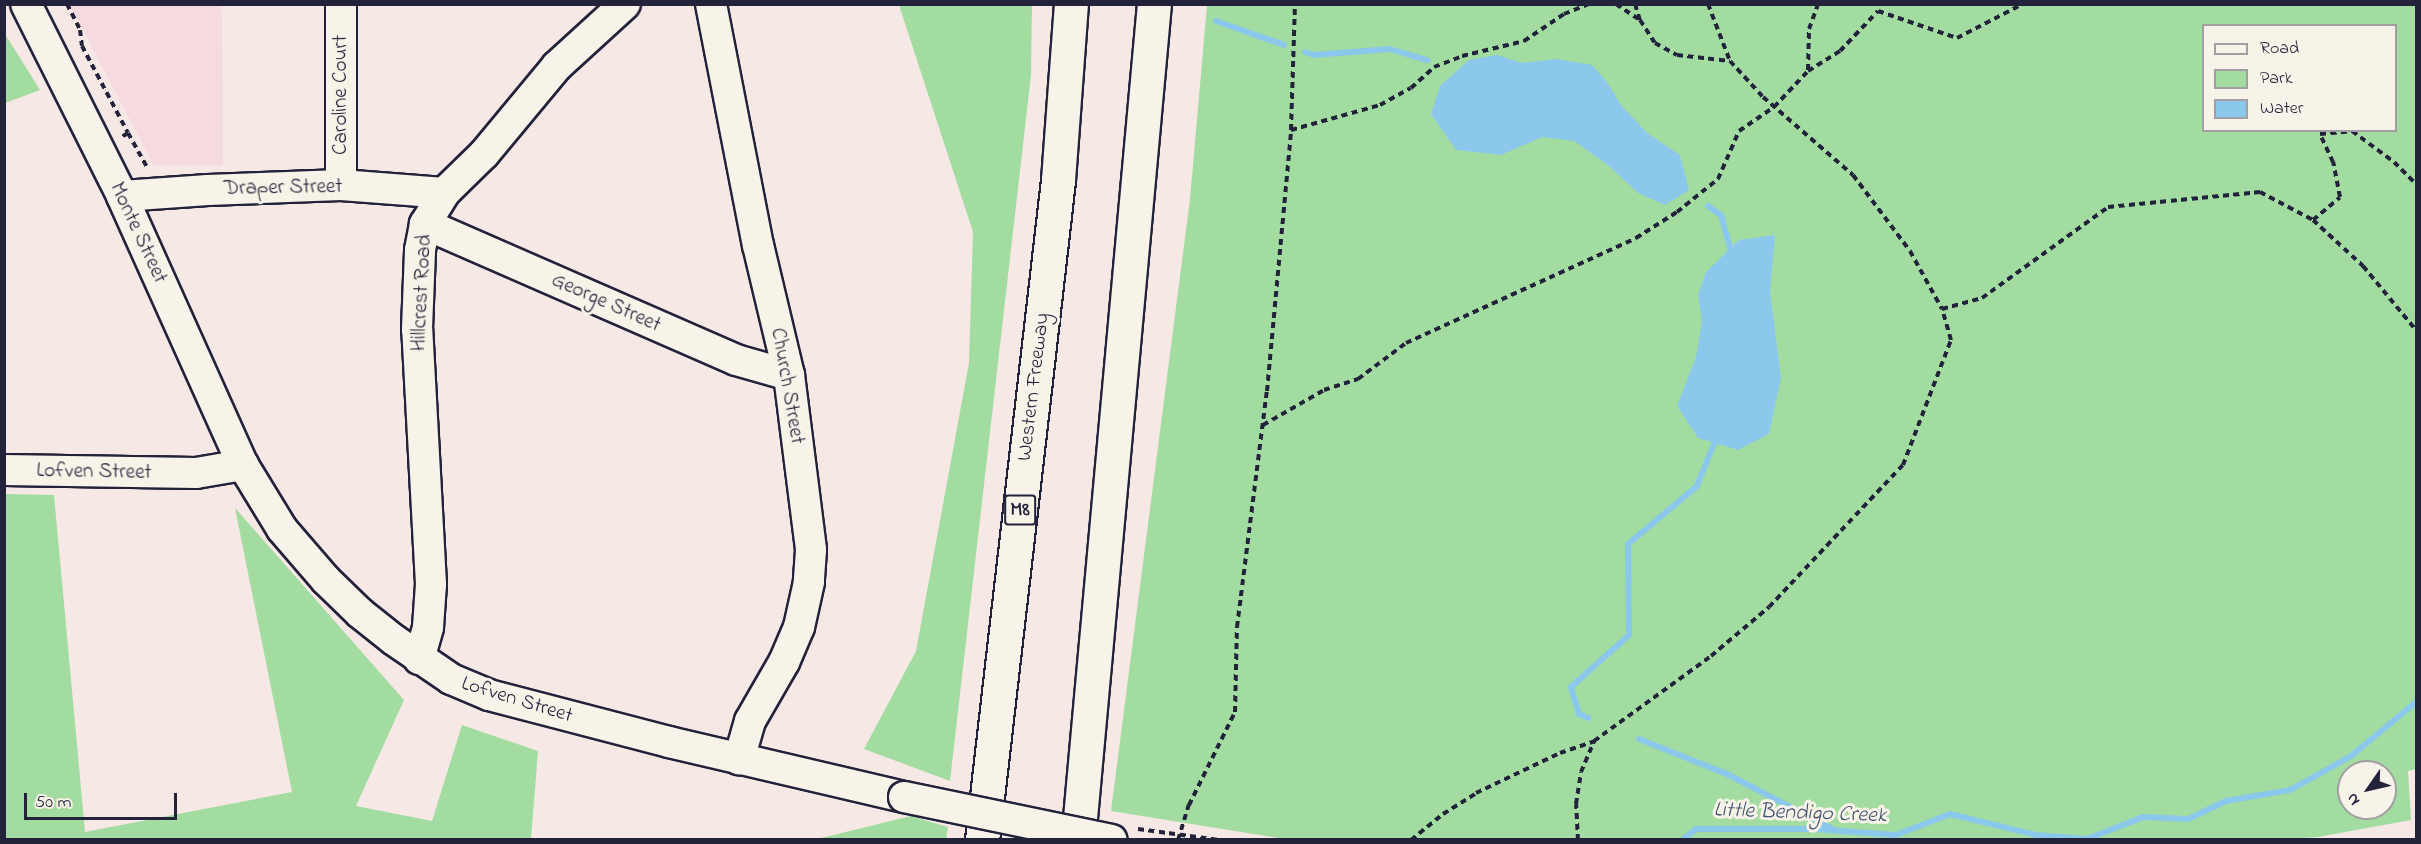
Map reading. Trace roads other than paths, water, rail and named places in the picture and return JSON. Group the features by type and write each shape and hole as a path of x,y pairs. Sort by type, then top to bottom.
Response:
{"highway":[{"name":"Western Freeway","path":"982,840 1058,180 1071,4"},
{"path":"1078,840 1154,4"}],"street":[{"name":"Monte Street","path":"26,4 122,196 243,465"},
{"name":"Caroline Court","path":"341,4 341,186"},
{"name":"Hillcrest Road","path":"419,659 428,627 431,584 417,329 420,250 426,225 444,193 484,154 572,51 625,4"},
{"name":"Church Street","path":"711,4 762,265 789,375 810,539 809,582 795,638 750,721 739,759"},
{"name":"Draper Street","path":"122,196 208,190 341,186 444,193"},
{"name":"George Street","path":"426,225 736,360 789,375"},
{"name":"Lofven Street","path":"4,470 183,474 206,473 243,465 268,509 309,561 360,613 441,674 489,695 739,759 904,797 1125,834"}],"water":[{"path":"1497,55 1522,63 1556,59 1592,65 1607,82 1621,105 1647,133 1680,155 1689,190 1665,205 1638,193 1609,166 1574,141 1542,137 1501,155 1456,150 1431,114 1440,86 1469,60"},
{"path":"1775,235 1770,291 1781,378 1769,434 1738,450 1698,438 1677,406 1696,357 1702,321 1698,295 1706,272 1739,240"}],"waterway":[{"path":"1216,21 1284,45"},
{"path":"1305,52 1314,55 1390,49 1427,60"},
{"path":"1708,206 1721,215 1732,255"},
{"path":"1588,718 1579,714 1571,687 1629,635 1628,544 1697,486 1717,436"},
{"name":"Little Bendigo Creek","path":"1682,840 1696,829 1814,829 1896,835 1950,814 2036,835 2087,839 2143,817 2188,819 2226,801 2290,790 2351,756 2416,702"},
{"path":"1639,739 1727,774 1832,829"}]}
